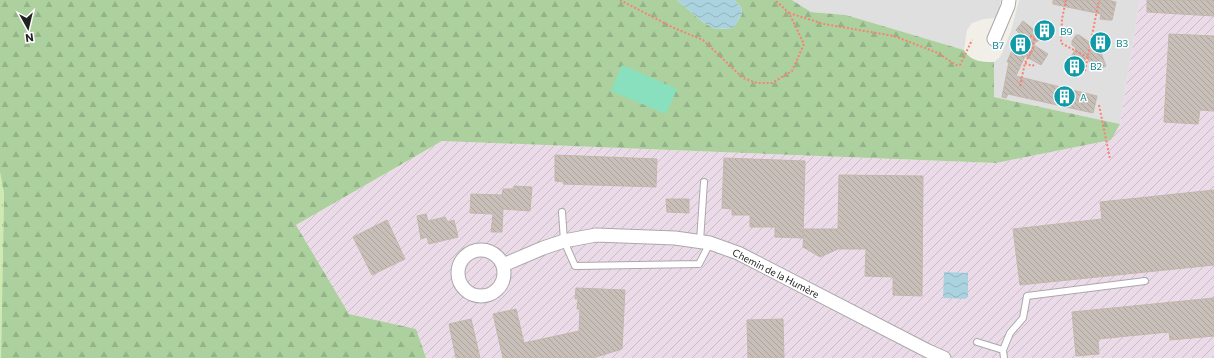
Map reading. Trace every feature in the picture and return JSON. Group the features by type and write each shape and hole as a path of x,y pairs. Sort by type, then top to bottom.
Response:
{"street":[{"path":"994,38 1008,6 1009,0"},
{"name":"Chemin de la Humère","path":"503,265 543,248 596,235 675,238 705,242 738,252 944,358"}],"lane":[{"path":"562,212 564,242 574,266 699,264 705,242 704,182"},
{"path":"1004,358 1003,350 1010,333 1023,318 1027,296 1145,281"},
{"path":"977,342 1003,350"}],"path":[{"path":"620,0 674,28 703,40 743,78 757,83 772,83 792,71 804,44 789,13 775,0"},
{"path":"1066,0 1062,19 1061,43 1087,57"},
{"path":"1084,70 1100,0"},
{"path":"789,13 824,24 894,36 938,53 956,65 960,65 972,40"},
{"path":"1020,86 1025,63 1033,49 1035,35 1037,34"},
{"path":"1030,36 1034,39"},
{"path":"1026,50 1031,53"},
{"path":"1025,63 1032,66 1036,64"},
{"path":"1100,105 1110,159"}],"shaded area":[{"path":"792,0 1001,0 997,18 984,19 972,23 967,30 964,50 846,15 811,12"},
{"path":"1019,0 1140,0 1120,124 994,97 994,62 1000,57 1003,51 1011,31"},
{"path":"1140,0 1214,0 1214,358 426,358 415,329 349,314 296,225 442,141 996,163 1111,140 1120,124"}],"green space":[{"path":"0,0 677,0 704,23 716,29 733,28 742,14 741,7 734,0 792,0 811,12 846,15 964,50 973,59 985,62 994,62 994,97 1120,124 1111,140 996,163 442,141 296,225 349,314 416,329 426,358 1,358 4,193 0,172"},
{"path":"622,65 677,89 666,114 611,91"},
{"path":"0,172 4,193 1,358 0,358"}],"water":[{"path":"677,0 734,0 741,7 742,14 733,28 716,29 704,23"},
{"path":"944,272 968,273 968,297 965,299 943,298"}],"building":[{"path":"1053,0 1107,0 1116,2 1112,20 1108,20 1100,19 1101,14 1053,4"},
{"path":"1147,0 1214,0 1214,16 1147,12"},
{"path":"1023,21 1033,29 1049,22 1054,33 1032,44 1048,54 1041,65 1025,56 1016,76 1097,96 1093,113 1008,94 1006,98 1002,97 1009,62 1007,62 1013,48 1011,46 1019,33 1016,30"},
{"path":"1101,34 1110,42 1101,53 1106,66 1093,71 1087,56 1078,74 1065,68 1076,48 1072,45 1072,41 1076,35 1079,35 1092,44"},
{"path":"1169,34 1214,36 1214,111 1200,110 1198,124 1164,122"},
{"path":"555,155 657,159 656,187 563,184 564,182 555,181"},
{"path":"724,158 805,161 803,238 775,237 775,227 750,227 750,215 732,215 732,209 722,208"},
{"path":"839,175 923,176 922,296 893,295 893,277 865,276 866,249 838,249 820,257 803,247 804,229 838,229"},
{"path":"514,186 532,187 530,211 503,209 502,232 491,232 493,214 470,213 471,194 502,195 503,189 514,189"},
{"path":"1214,190 1214,265 1020,285 1013,229 1102,219 1100,202"},
{"path":"666,199 689,199 689,213 667,212"},
{"path":"426,214 428,221 445,217 448,222 454,220 458,237 429,244 427,237 421,239 417,216"},
{"path":"387,220 405,259 372,275 353,237"},
{"path":"576,288 625,290 622,349 593,358 503,358 493,314 516,309 524,343 579,331 580,309 577,309 578,299 575,299"},
{"path":"1214,298 1214,336 1170,340 1169,332 1098,339 1099,354 1076,356 1072,312"},
{"path":"471,319 480,358 456,358 449,324"},
{"path":"783,319 784,358 748,358 747,320"}],"place":[{"name":"B9","path":"1045,31"},
{"name":"B3","path":"1101,43"},
{"name":"B7","path":"1020,45"},
{"name":"B2","path":"1074,66"},
{"name":"A","path":"1064,97"}]}
